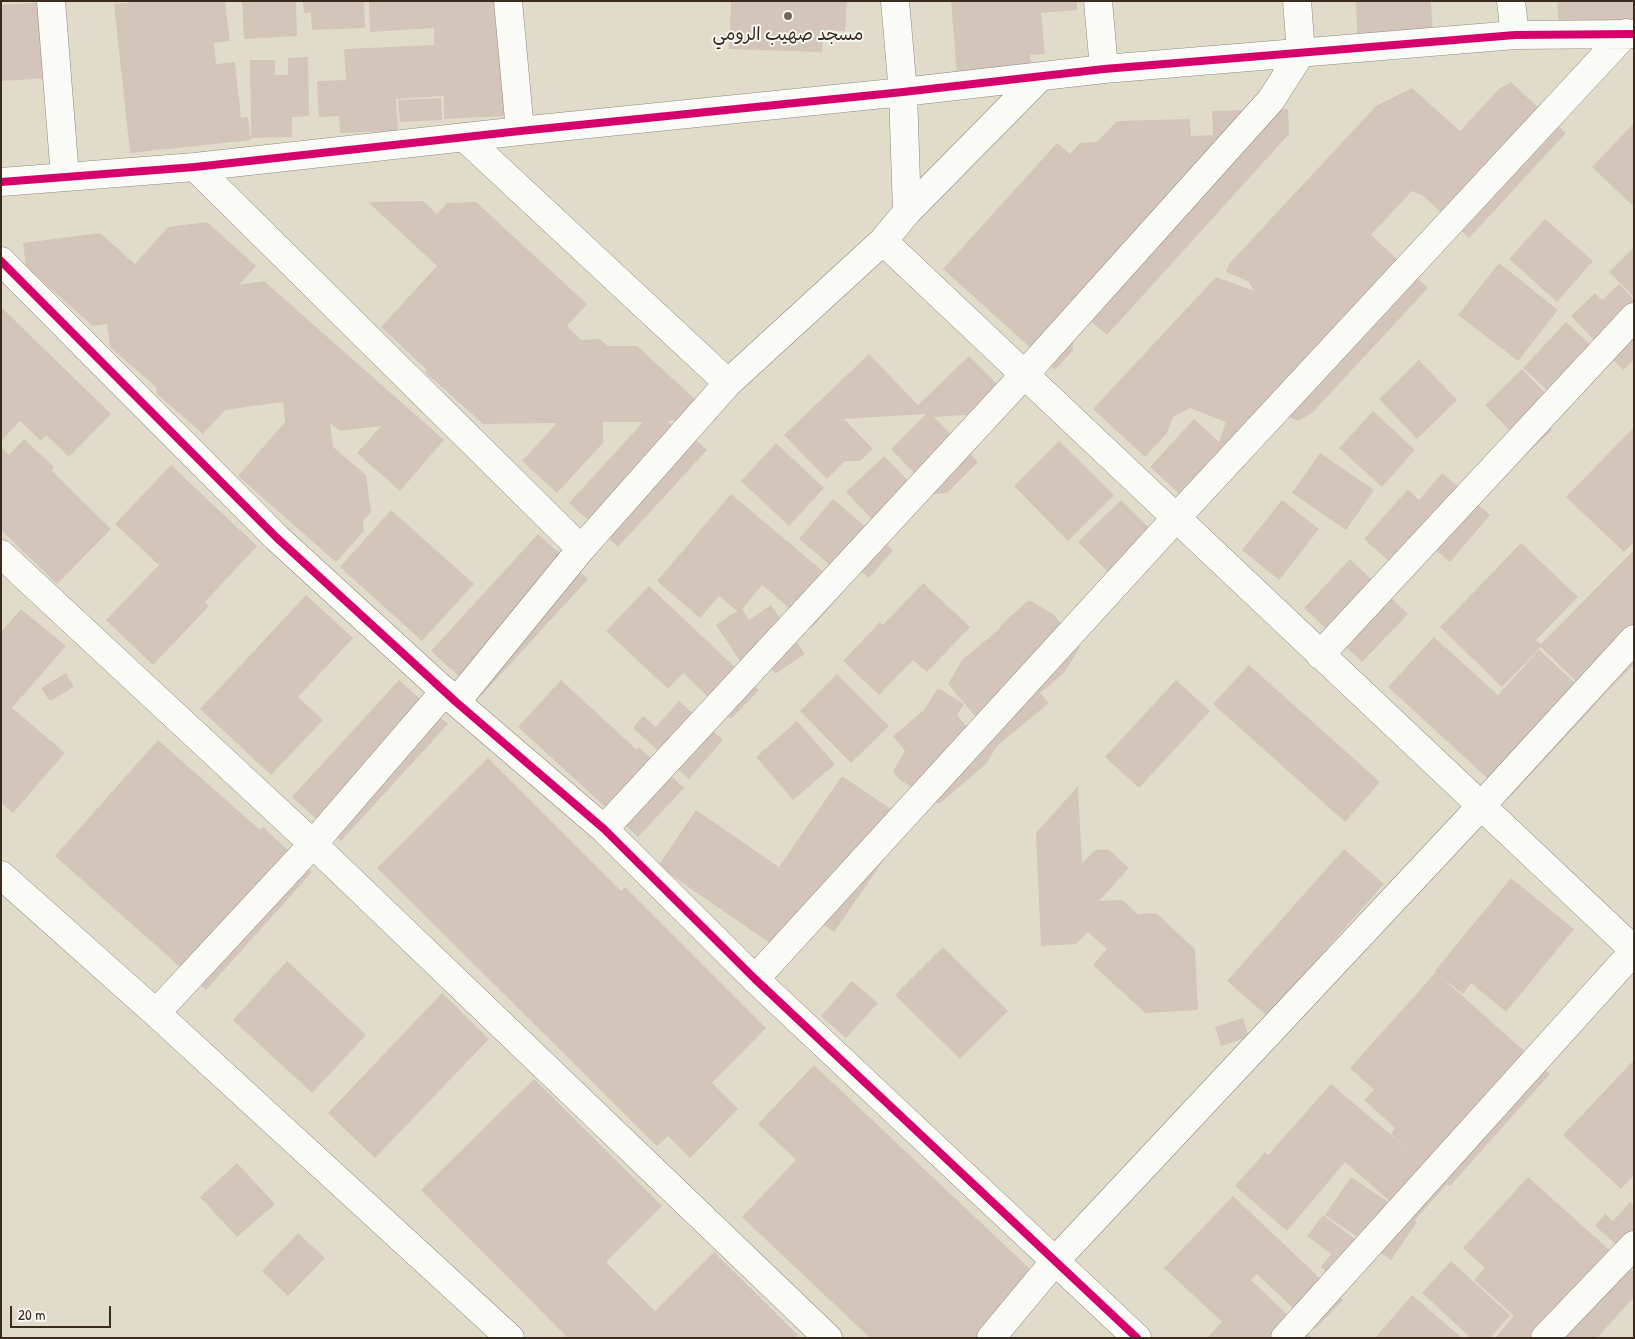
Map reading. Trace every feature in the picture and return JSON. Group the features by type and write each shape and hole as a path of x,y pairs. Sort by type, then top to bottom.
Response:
{"street":[{"path":"50,1 65,177"},
{"path":"508,1 520,131"},
{"path":"895,1 903,92 907,212"},
{"path":"1098,1 1104,69"},
{"path":"604,830 1024,374 1271,100 1301,53 1297,1"},
{"path":"1511,1 1515,35"},
{"path":"1,182 195,167 1104,69 1515,35 1630,34"},
{"path":"755,979 1176,518 1630,34"},
{"path":"156,1012 451,696 728,383 883,241 907,212 1040,77"},
{"path":"464,137 728,383"},
{"path":"195,167 581,549"},
{"path":"883,241 1634,951 1286,1338"},
{"path":"1,262 277,538 451,696 604,830 755,979 1137,1338"},
{"path":"1320,655 1634,316"},
{"path":"1,554 313,844 828,1338"},
{"path":"991,1338 1055,1261 1481,806 1634,639"},
{"path":"1,875 156,1012 510,1338"},
{"path":"1545,1338 1634,1245"}],"building":[{"path":"144,1 225,1 230,41 214,43 216,64 235,62 241,118 248,117 251,140 130,153 114,4"},
{"path":"242,1 296,1 297,36 244,39"},
{"path":"303,1 364,1 365,28 312,30 311,12 304,13"},
{"path":"369,1 501,1 507,116 444,119 444,96 396,99 398,131 340,133 339,116 319,117 317,81 346,80 344,49 434,45 434,28 370,32"},
{"name":"مسجد صهيب الرومي","path":"731,1 847,1 845,31 823,30 822,52 729,49"},
{"path":"951,1 1077,1 1077,10 1041,13 1045,54 1030,55 1032,82 958,88"},
{"path":"1356,1 1431,1 1434,49 1358,53"},
{"path":"1557,1 1634,1 1634,31 1560,36"},
{"path":"45,2 49,78 1,81 1,5"},
{"path":"308,57 309,116 292,117 292,137 251,138 250,60 275,60 275,75 288,75 288,58"},
{"path":"1511,82 1566,133 1469,238 1422,195 1412,191 1371,235 1428,288 1312,413 1298,421 1281,414 1197,510 1150,467 1194,419 1219,442 1226,422 1190,408 1173,417 1167,433 1145,457 1093,409 1216,277 1254,291 1248,281 1226,272 1229,264 1376,106 1412,88 1460,131 1499,89"},
{"path":"441,98 442,120 400,122 398,100"},
{"path":"1288,109 1289,134 1107,335 1071,304 1073,350 1055,370 943,269 1057,143 1070,154 1080,143 1097,142 1117,121 1190,119 1191,136 1213,135 1212,111"},
{"path":"1634,123 1634,207 1592,167"},
{"path":"423,201 437,214 447,203 476,202 587,304 567,326 581,340 600,339 608,346 637,346 718,420 668,421 683,436 691,435 707,450 618,547 569,503 643,422 603,422 603,443 557,493 522,461 557,423 483,424 425,372 427,370 381,327 437,266 368,202"},
{"path":"1545,219 1593,261 1557,302 1509,259"},
{"path":"207,222 256,266 239,285 264,281 444,440 400,491 357,453 381,426 340,431 330,423 333,447 366,475 371,512 363,521 364,531 336,562 238,476 285,422 283,402 225,410 203,434 157,394 156,387 110,347 107,324 93,326 26,267 23,243 100,233 135,264 168,227"},
{"path":"1634,247 1634,297 1609,272"},
{"path":"1499,263 1558,310 1518,361 1458,315"},
{"path":"1619,284 1634,300 1634,360 1623,370 1571,316 1595,293 1602,300"},
{"path":"1,307 111,414 69,457 46,435 41,441 20,421 1,441"},
{"path":"1566,322 1609,362 1567,408 1523,368"},
{"path":"869,354 918,405 969,356 1007,394 1007,412 934,417 978,462 947,493 934,494 891,449 926,414 844,419 873,449 860,461 845,461 827,479 784,435"},
{"path":"1419,360 1457,400 1417,439 1379,399"},
{"path":"1522,369 1564,413 1549,427 1552,430 1530,451 1485,405"},
{"path":"1373,411 1415,450 1382,487 1339,448"},
{"path":"1634,427 1634,542 1624,552 1566,497"},
{"path":"24,439 54,467 52,471 111,529 57,584 1,530 1,447 9,455"},
{"path":"1059,441 1114,495 1068,541 1014,486"},
{"path":"776,443 824,488 789,526 741,481"},
{"path":"1320,453 1374,490 1346,530 1292,493"},
{"path":"884,456 923,496 885,533 846,492"},
{"path":"171,465 257,546 205,602 209,606 153,665 106,620 159,565 115,524"},
{"path":"1442,473 1490,515 1450,562 1425,541 1399,570 1364,539 1408,489 1419,500"},
{"path":"731,494 825,573 831,566 799,539 833,499 893,550 869,578 861,571 812,628 762,585 742,609 749,620 771,605 805,654 775,674 766,661 748,673 716,625 737,611 719,596 700,618 657,581"},
{"path":"1121,500 1164,543 1121,585 1078,542"},
{"path":"1282,500 1319,529 1279,580 1242,550"},
{"path":"391,510 474,584 422,641 340,567"},
{"path":"538,534 588,579 481,696 431,651"},
{"path":"1521,543 1578,597 1536,640 1541,644 1634,550 1634,664 1597,702 1541,647 1502,687 1440,627"},
{"path":"1350,559 1408,614 1362,662 1304,608"},
{"path":"923,583 970,627 927,672 913,660 879,695 843,661 880,622 883,625"},
{"path":"649,586 759,690 731,719 683,673 668,689 606,631"},
{"path":"306,595 353,638 298,697 323,720 271,775 200,709"},
{"path":"1029,600 1053,614 1080,647 1064,673 1040,693 1049,703 997,746 986,764 939,804 900,780 893,771 905,751 893,736 924,710 938,688 964,704 957,715 980,743 987,730 948,684 962,660 998,630 1004,622"},
{"path":"21,609 66,646 12,708 65,753 13,813 1,803 1,632"},
{"path":"1434,637 1498,695 1539,650 1597,703 1509,798 1388,687"},
{"path":"1249,665 1380,782 1345,822 1213,704"},
{"path":"66,673 74,687 50,701 41,688"},
{"path":"837,674 889,726 851,763 800,711"},
{"path":"399,680 448,724 341,841 292,797"},
{"path":"561,680 637,750 639,747 684,788 638,837 518,727"},
{"path":"1176,680 1210,711 1139,788 1105,757"},
{"path":"679,701 723,740 689,779 633,728 643,716 656,727"},
{"path":"797,721 835,764 793,800 756,757"},
{"path":"158,740 260,830 263,827 312,872 206,990 55,856"},
{"path":"488,758 621,891 625,887 766,1028 712,1083 738,1109 690,1158 668,1136 657,1146 377,868"},
{"path":"842,776 910,822 834,932 819,922 793,959 658,866 696,810 779,867"},
{"path":"1078,786 1082,864 1095,850 1108,849 1129,868 1099,901 1122,900 1138,914 1156,913 1195,949 1198,1010 1145,1013 1093,965 1107,949 1088,932 1076,944 1041,946 1036,833"},
{"path":"1344,849 1384,884 1267,1016 1227,981"},
{"path":"1511,878 1574,929 1506,1012 1471,983 1463,994 1440,976 1550,1074 1450,1186 1447,1184 1415,1220 1417,1222 1391,1260 1325,1215 1351,1177 1400,1210 1345,1162 1287,1231 1235,1186 1265,1152 1268,1155 1331,1084 1421,1160 1391,1134 1395,1128 1364,1100 1374,1090 1350,1068 1436,972"},
{"path":"943,947 1008,1011 960,1059 895,995"},
{"path":"287,961 366,1035 312,1093 233,1020"},
{"path":"852,981 878,1003 846,1038 821,1016"},
{"path":"442,993 489,1039 375,1158 328,1113"},
{"path":"1243,1018 1249,1037 1221,1046 1215,1027"},
{"path":"1634,1060 1634,1175 1621,1189 1563,1135"},
{"path":"814,1065 1047,1285 997,1338 870,1338 742,1217 796,1160 758,1124"},
{"path":"534,1079 662,1206 606,1262 655,1311 714,1252 798,1335 795,1338 568,1338 421,1190"},
{"path":"237,1163 275,1204 237,1237 200,1197"},
{"path":"1528,1177 1634,1272 1634,1297 1597,1338 1495,1338 1514,1316 1474,1280 1485,1268 1463,1248"},
{"path":"1233,1196 1343,1300 1315,1329 1257,1274 1251,1280 1312,1338 1207,1338 1222,1322 1164,1268"},
{"path":"1630,1202 1634,1205 1634,1260 1595,1226 1605,1214 1613,1221"},
{"path":"1323,1215 1363,1245 1336,1279 1321,1267 1331,1254 1307,1236"},
{"path":"298,1233 325,1258 288,1296 262,1271"},
{"path":"1451,1261 1510,1315 1490,1338 1471,1338 1422,1293"},
{"path":"1412,1295 1462,1338 1375,1338"}],"cycle path":[{"path":"1,182 195,167 1104,69 1515,35 1634,34"},
{"path":"1,261 277,538 456,702 604,829 755,979 1137,1338"}],"place":[{"name":"مسجد صهيب الرومي","path":"788,16"}]}
